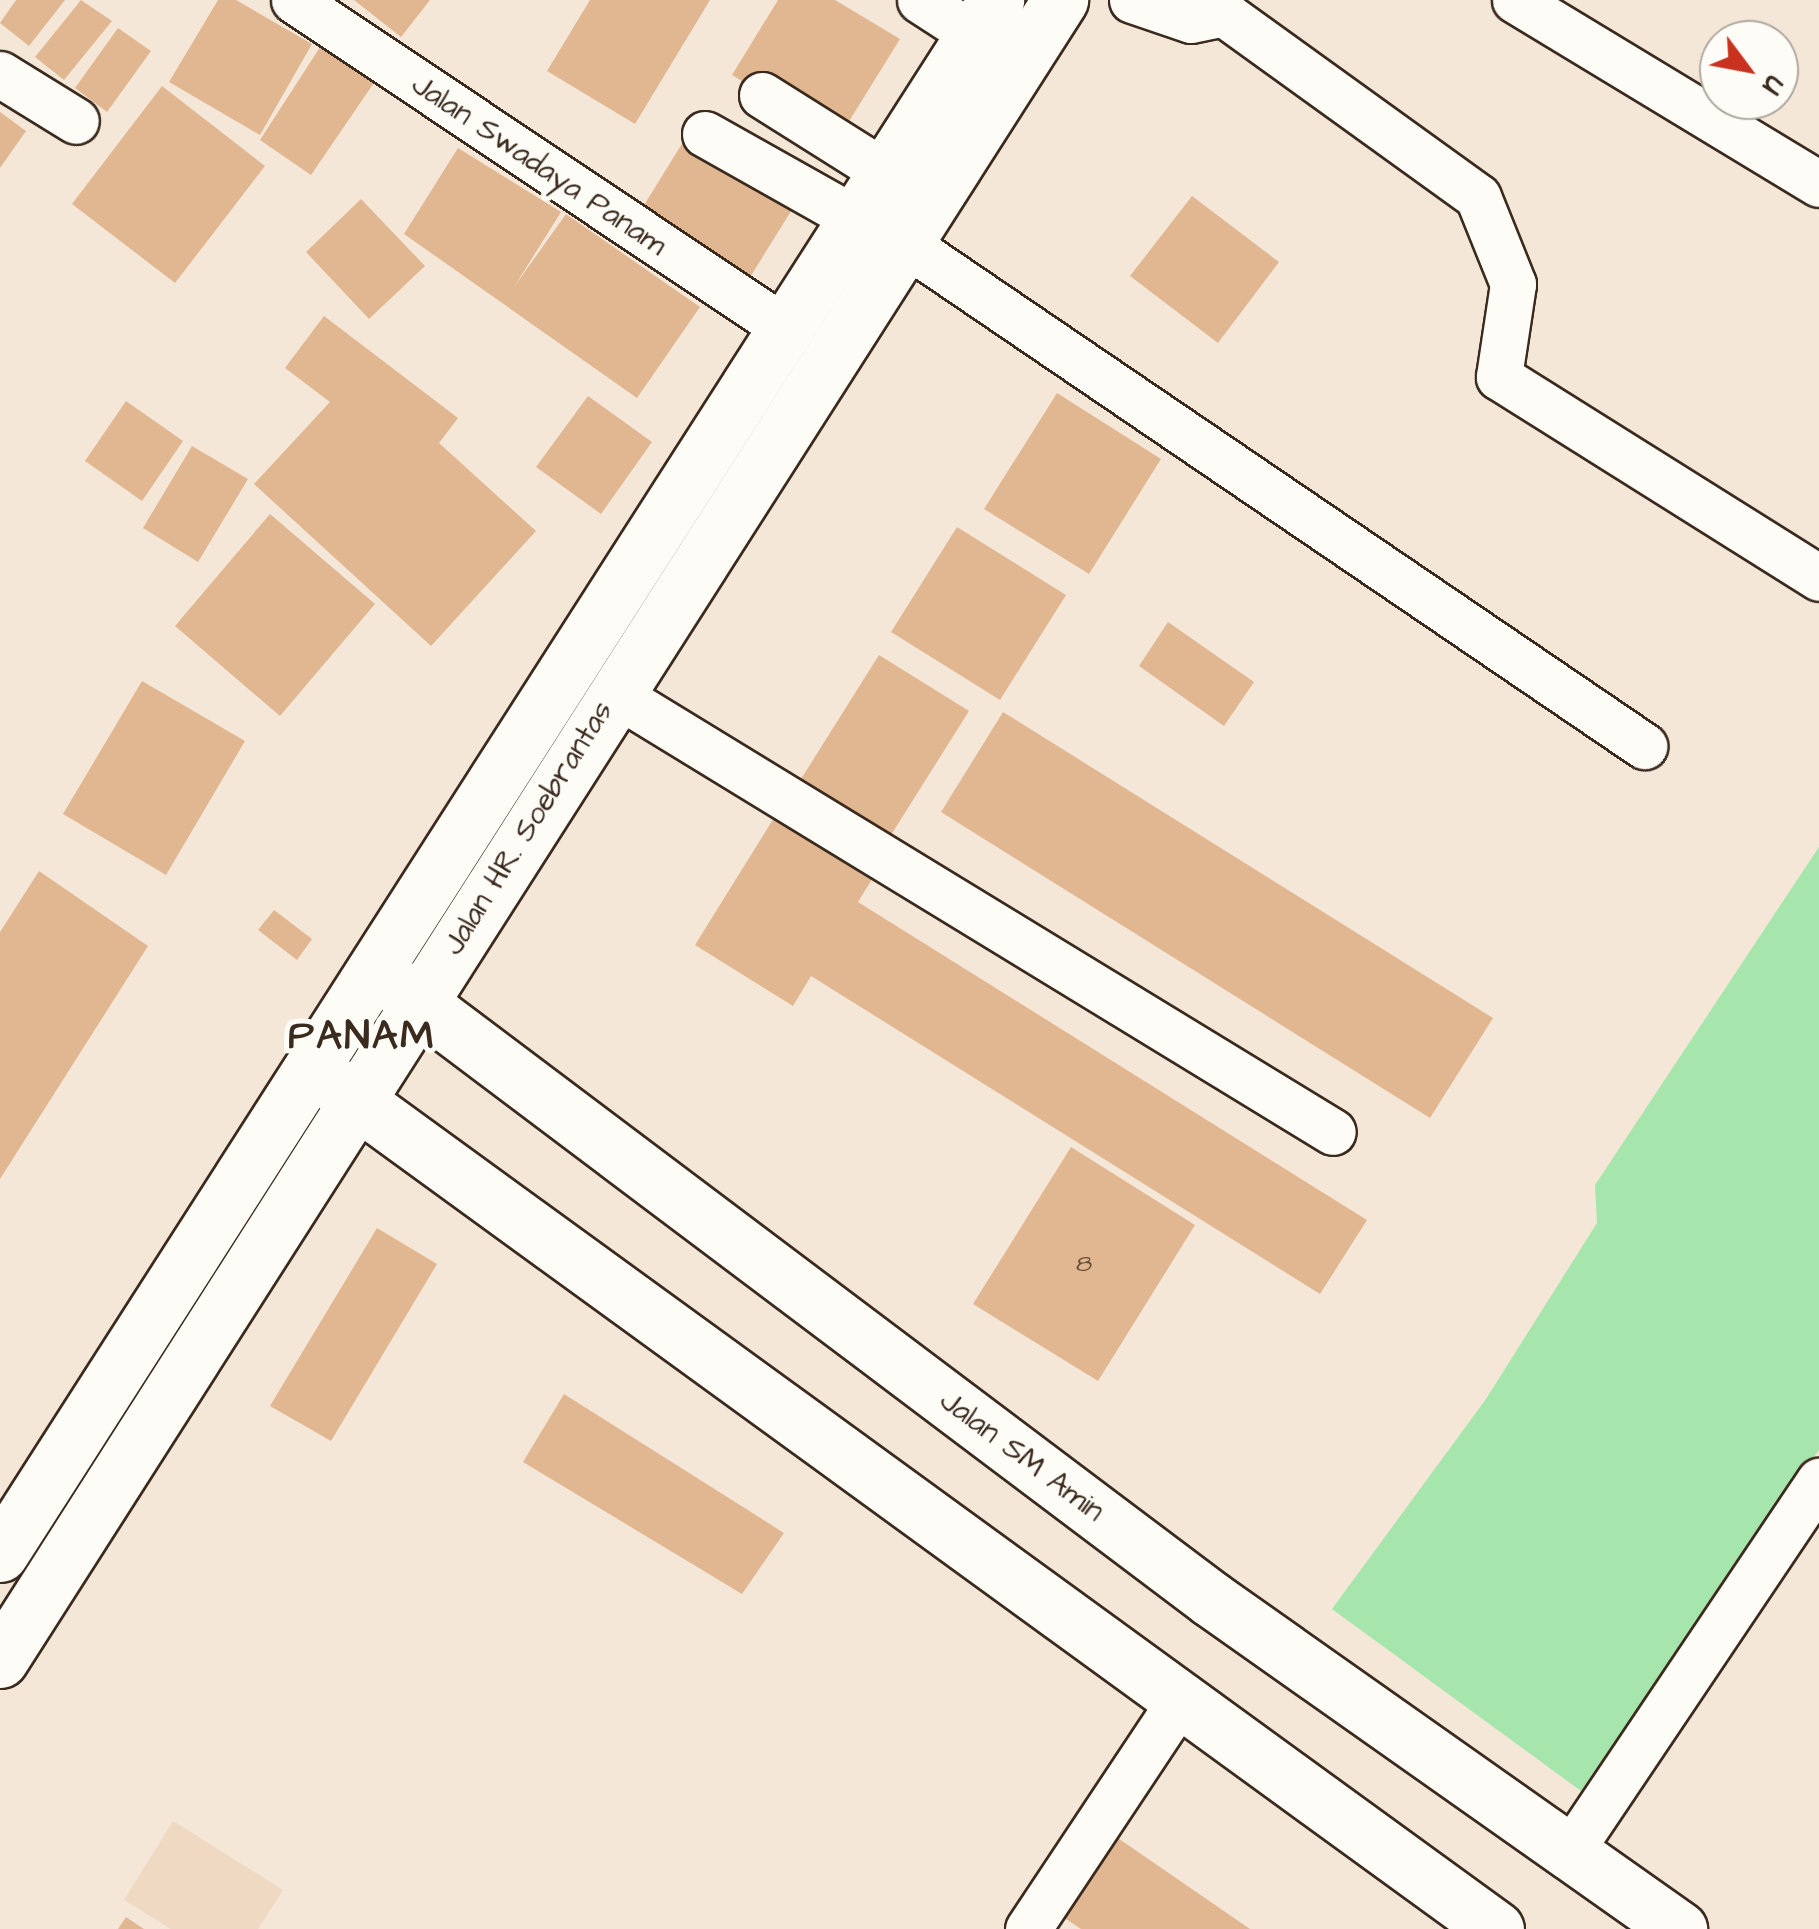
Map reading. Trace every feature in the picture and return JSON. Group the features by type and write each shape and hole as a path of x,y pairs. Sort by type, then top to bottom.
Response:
{"main road":[{"name":"Jalan HR. Soebrantas","path":"397,985 614,692 1060,0"},
{"name":"Jalan HR. Soebrantas","path":"0,1660 335,1084 786,329 985,17"},
{"name":"Jalan SM Amin","path":"397,985 1211,1599 1679,1929"},
{"name":"Jalan HR. Soebrantas","path":"0,1554 335,1084"},
{"path":"335,1084 1182,1696 1496,1929"}],"street":[{"name":"Jalan Swadaya Panam","path":"294,0 786,329"},
{"path":"920,0 985,17"},
{"path":"1132,0 1190,20 1222,7 1478,197 1513,284 1499,377 1819,578"},
{"path":"1515,0 1819,184"},
{"path":"0,74 76,121"},
{"path":"762,96 886,173"},
{"path":"705,134 856,219"},
{"path":"906,244 1644,746"},
{"path":"614,692 1333,1132"},
{"path":"1572,1850 1819,1481"},
{"path":"1036,1916 1182,1696"}],"shaded area":[{"path":"173,1821 283,1890 258,1929 171,1929 124,1900"}],"green space":[{"path":"1819,847 1819,1450 1581,1791 1332,1609 1486,1399 1597,1223 1595,1185"}],"building":[{"path":"16,0 65,0 29,46 0,23"},
{"path":"81,0 112,21 64,80 35,57"},
{"path":"218,0 236,0 312,44 260,135 169,82"},
{"path":"354,0 430,0 401,37"},
{"path":"590,0 710,0 635,124 547,71"},
{"path":"778,0 835,0 900,39 838,139 732,75"},
{"path":"118,28 151,51 107,112 75,88"},
{"path":"326,38 380,74 311,175 260,140"},
{"path":"162,86 265,166 175,283 72,204"},
{"path":"0,112 26,131 0,168"},
{"path":"683,142 793,208 747,282 638,215"},
{"path":"458,148 561,212 514,287 566,214 700,307 637,398 404,234"},
{"path":"1192,196 1279,262 1218,343 1130,276"},
{"path":"361,199 425,266 369,319 306,252"},
{"path":"324,316 458,418 439,443 536,531 431,646 254,484 330,402 285,368"},
{"path":"1057,393 1161,459 1089,574 984,509"},
{"path":"588,396 652,442 601,514 536,467"},
{"path":"126,401 183,441 142,501 85,461"},
{"path":"192,446 248,479 198,562 143,528"},
{"path":"270,514 375,604 280,716 175,626"},
{"path":"957,527 1066,595 1000,700 891,632"},
{"path":"1168,622 1254,682 1224,726 1139,666"},
{"path":"879,655 969,711 891,835 801,779"},
{"path":"142,681 245,741 166,875 63,814"},
{"path":"1003,712 1493,1018 1430,1118 941,812"},
{"path":"779,810 877,871 858,902 1367,1220 1320,1294 811,976 793,1006 695,945"},
{"path":"39,871 148,946 0,1179 0,932"},
{"path":"274,910 312,939 297,960 258,930"},
{"path":"1071,1147 1195,1225 1098,1381 973,1304"},
{"path":"377,1228 437,1264 331,1441 270,1406"},
{"path":"564,1394 784,1533 742,1594 523,1462"},
{"path":"1115,1836 1250,1929 1081,1929 1060,1915"},
{"path":"126,1917 144,1929 118,1929"}],"district":[{"name":"PANAM","path":"362,1037"}]}
